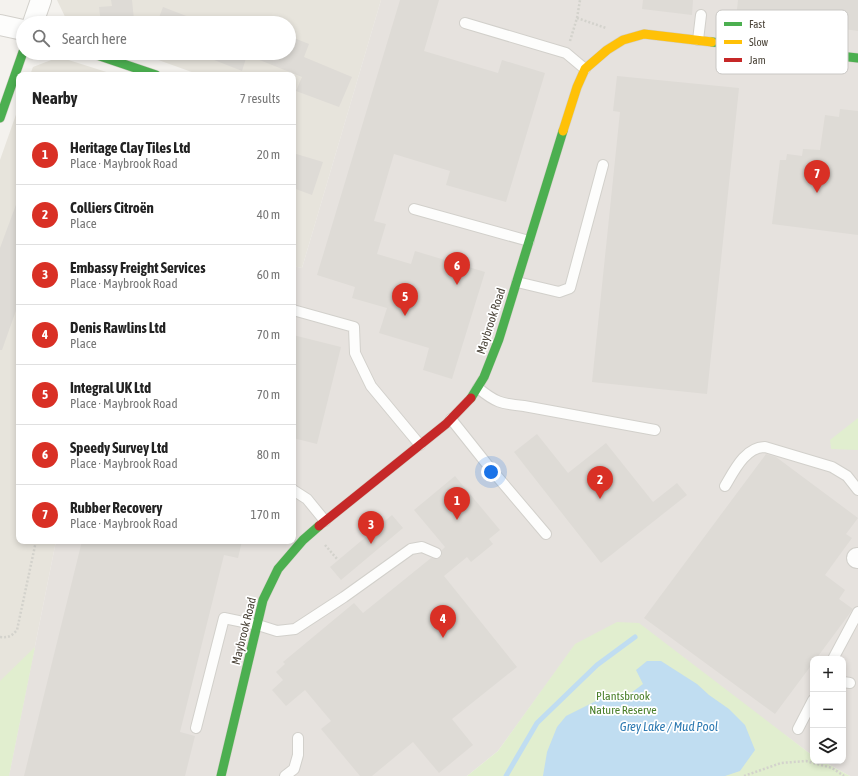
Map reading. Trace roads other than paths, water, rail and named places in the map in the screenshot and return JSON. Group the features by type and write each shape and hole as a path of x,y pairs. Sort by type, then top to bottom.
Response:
{"street":[{"path":"35,16 41,0"},
{"path":"0,25 16,28"},
{"name":"Maybrook Road","path":"221,776 264,600 278,569 302,540 420,445 451,418 478,388 499,339 577,87 585,69 607,50 623,40 644,34 716,42"},
{"name":"Maybrook Road","path":"848,57 858,58"},
{"path":"16,72 20,60"},
{"path":"112,60 147,72"},
{"path":"0,118 16,72"}],"lane":[{"path":"698,40 701,14"},
{"path":"465,23 566,53 585,69"},
{"path":"516,282 560,292 570,288 603,165"},
{"path":"414,209 529,241"},
{"path":"296,311 354,327 355,353 368,380 420,445"},
{"path":"478,388 493,400 510,405 524,406 655,430"},
{"path":"451,418 490,468 546,534"},
{"path":"725,486 741,460 751,451 758,447 764,446 832,467 847,476 858,490"},
{"path":"296,492 307,500 325,521"},
{"path":"196,728 224,618 278,631 295,629 411,550 422,547 436,554"},
{"path":"836,656 858,612"},
{"path":"798,729 810,706"},
{"path":"285,776 294,769 298,755 298,738"}],"water":[{"name":"Grey Lake / Mud Pool","path":"647,661 661,661 697,684 709,695 729,709 745,725 755,750 740,771 725,776 543,776 547,752 557,727 566,716 600,699 614,698 631,693 643,684 636,670"}],"waterway":[{"path":"506,776 537,723 597,665 635,637"}],"place":[{"name":"Rubber Recovery","path":"817,193"},
{"name":"Speedy Survey Ltd","path":"457,285"},
{"name":"Integral UK Ltd","path":"405,316"},
{"name":"Colliers Citroën","path":"600,499"},
{"name":"Heritage Clay Tiles Ltd","path":"457,520"},
{"name":"Embassy Freight Services","path":"371,544"},
{"name":"Denis Rawlins Ltd","path":"443,638"}],"park label":[{"name":"Plantsbrook Nature Reserve","path":"623,703"}]}
